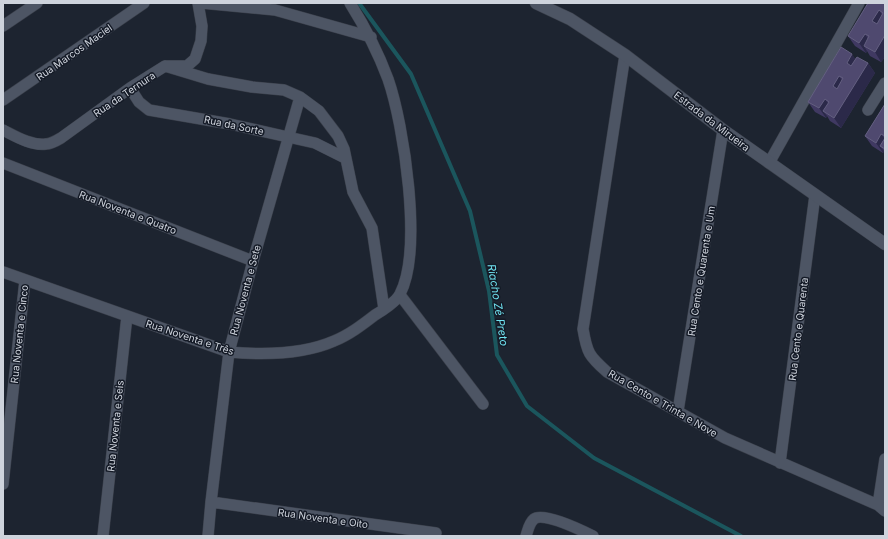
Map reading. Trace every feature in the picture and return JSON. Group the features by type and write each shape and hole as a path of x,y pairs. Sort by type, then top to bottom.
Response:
{"main road":[{"name":"Estrada da Mirueira","path":"536,3 570,19 625,55 723,130 885,244"}],"street":[{"path":"3,26 38,3"},
{"name":"Rua Marcos Maciel","path":"3,100 144,3"},
{"path":"200,3 275,10 371,37"},
{"name":"Rua da Ternura","path":"3,130 30,142 45,144 51,143 130,88 165,66 187,66 195,59 202,41 200,3"},
{"path":"350,3 371,37 388,79 401,130 411,222 407,272 400,295 484,404"},
{"path":"769,163 859,3"},
{"name":"Rua Cento e Trinta e Nove","path":"625,55 583,328 585,342 591,358 607,372 725,438 882,508"},
{"path":"165,66 208,80 252,87 284,90 300,97 319,110 338,136 344,149 352,192 372,228 384,309"},
{"path":"868,110 885,83"},
{"name":"Rua da Sorte","path":"130,88 139,102 149,110 222,122 315,143 345,158"},
{"name":"Rua Noventa e Sete","path":"208,536 229,352 253,261 300,97"},
{"name":"Rua Cento e Quarenta e Um","path":"678,411 723,130"},
{"name":"Rua Noventa e Quatro","path":"3,163 253,261"},
{"name":"Rua Cento e Quarenta","path":"780,463 815,195"},
{"name":"Rua Noventa e Três","path":"3,272 229,352 253,354 298,351 319,347 336,341 384,309 400,295"},
{"name":"Rua Noventa e Cinco","path":"3,484 25,280"},
{"name":"Rua Noventa e Seis","path":"103,536 127,316"},
{"path":"882,508 885,459"},
{"name":"Rua Noventa e Oito","path":"211,502 436,534"},
{"path":"526,536 529,524 534,518 538,517 563,523 593,536"}],"building":[{"path":"868,3 885,3 885,35 875,52 864,46 869,36 865,34 859,43 848,36","holes":["879,10 883,13 877,24 872,21"]},
{"path":"841,47 852,54 847,63 851,66 857,57 868,63 834,118 823,111 829,102 825,99 819,108 808,102","holes":["839,76 843,78 837,89 833,86"]},
{"path":"885,104 885,136 881,134 876,143 865,136"},
{"path":"885,138 885,149 880,146"}],"waterway":[{"name":"Riacho Zé Preto","path":"359,3 411,74 470,211 489,291 497,355 527,406 594,458 741,536"}]}
